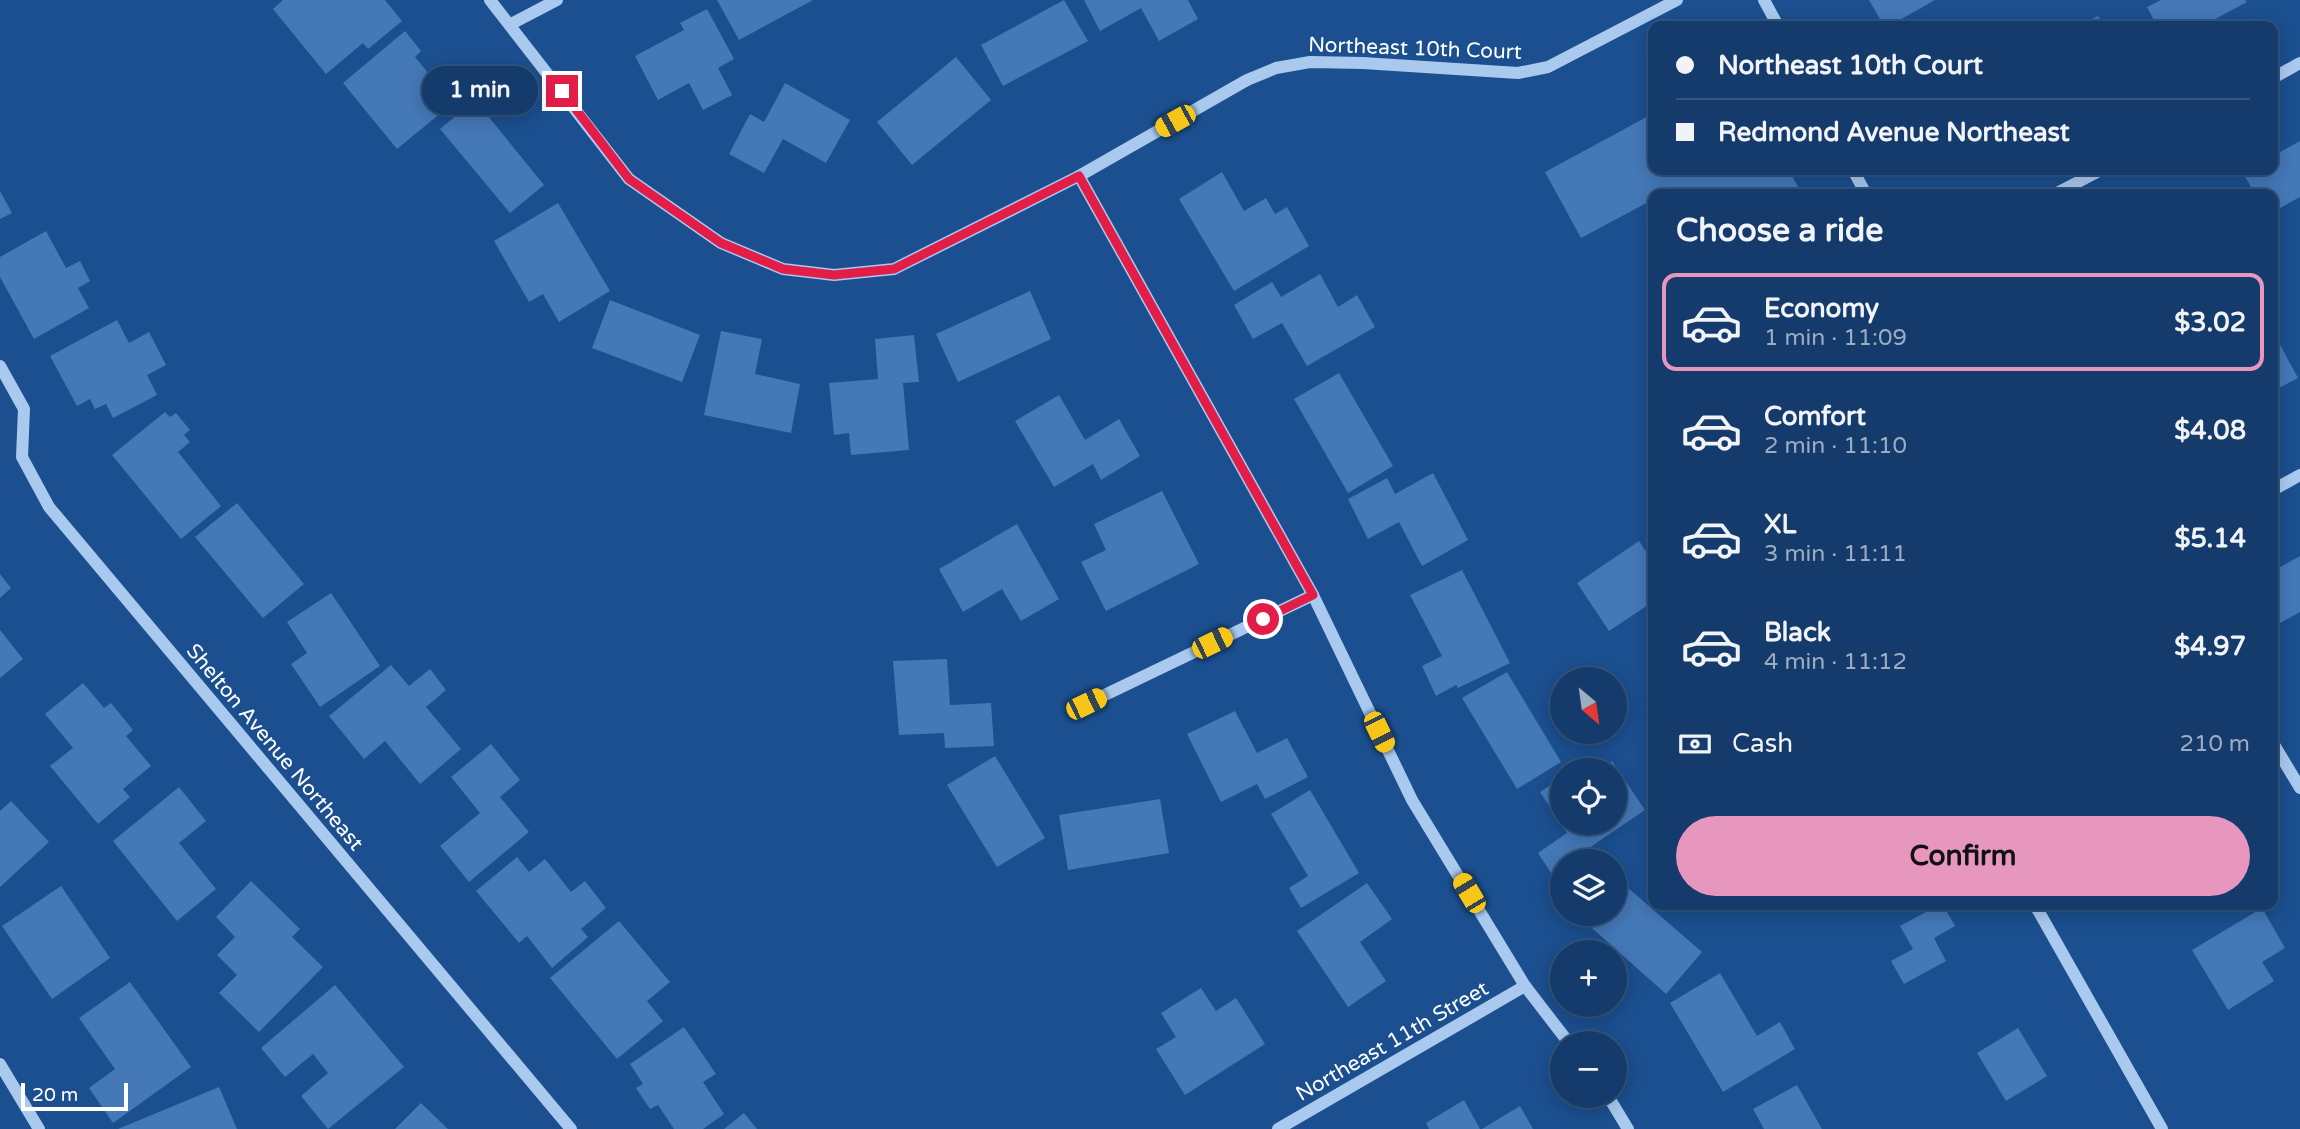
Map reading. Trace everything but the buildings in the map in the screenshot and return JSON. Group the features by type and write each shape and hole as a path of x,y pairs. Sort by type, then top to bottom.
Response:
{"street":[{"name":"Northeast 10th Court","path":"491,0 629,179 721,243 783,269 834,275 894,269 1079,176 1247,80 1276,68 1323,62 1518,74 1548,67 1677,0"},
{"path":"511,24 557,0"},
{"path":"1764,0 1775,21"},
{"path":"2278,75 2300,63"},
{"path":"2065,189 2091,175"},
{"path":"1079,176 1313,595 1412,800 1525,986 1560,1031"},
{"name":"Shelton Avenue Northeast","path":"0,366 24,409 22,457 49,507 570,1129"},
{"path":"2278,487 2300,475"},
{"path":"1086,704 1313,595"},
{"path":"2278,751 2300,788"},
{"path":"2038,910 2162,1129"},
{"name":"Northeast 11th Street","path":"1278,1129 1525,986"},
{"path":"0,1064 39,1129"},
{"path":"1615,1108 1628,1129"}],"route":[{"path":"562,91 629,179 721,243 783,269 834,275 894,269 1079,176 1313,595 1263,619"}]}
